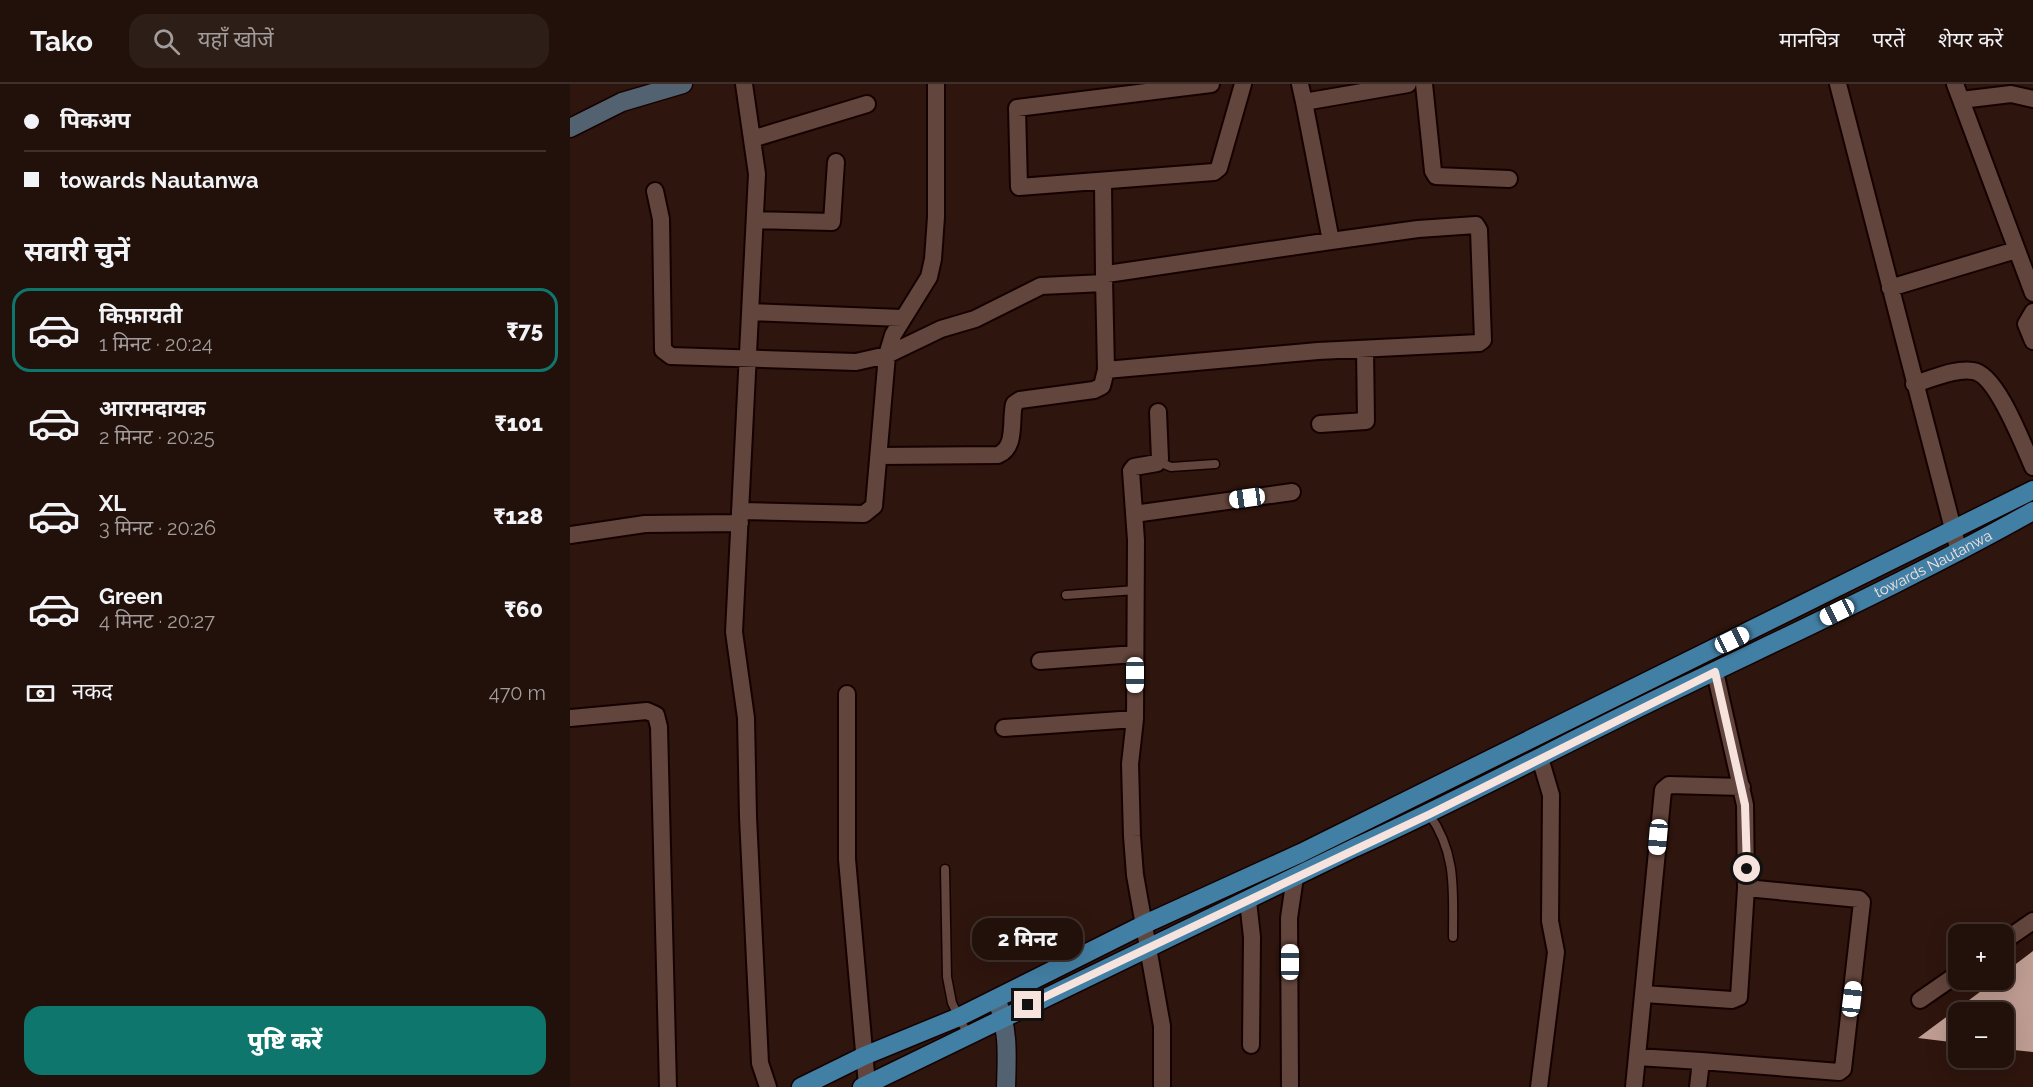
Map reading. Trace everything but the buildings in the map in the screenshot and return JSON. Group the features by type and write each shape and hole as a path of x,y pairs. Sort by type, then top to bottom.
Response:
{"main road":[{"path":"801,1087 864,1056 959,1017 1145,924 1301,853 2033,490"},
{"name":"towards Nautanwa","path":"864,1086 1004,1016 1430,814 1959,552 2033,511"}],"street":[{"path":"570,128 622,102 683,84"},
{"path":"744,84 757,174 734,632 746,718 748,817 760,1063 768,1087"},
{"path":"570,534 645,524 740,517 864,514 874,506 887,355 893,335 902,318 929,277 933,259 936,218 936,84"},
{"path":"1211,84 1017,108 1019,187 1214,172 1219,168 1243,84"},
{"path":"1300,84 1331,240"},
{"path":"1304,102 1408,84"},
{"path":"1424,84 1434,174 1439,177 1509,179"},
{"path":"1838,84 1959,552"},
{"path":"1955,84 2033,292"},
{"path":"1961,100 2011,93 2033,99"},
{"path":"752,139 867,104"},
{"path":"756,220 831,222 836,162"},
{"path":"879,456 998,455 1006,452 1010,444 1014,404 1020,400 1094,390 1102,386 1106,370 1103,182"},
{"path":"655,190 661,219 664,353 671,356 748,361 856,362 887,355 941,329 975,319 1041,285 1104,279 1331,240 1418,229 1476,225 1479,230 1483,340 1479,343 1365,349 1106,370"},
{"path":"1890,288 2016,250"},
{"path":"751,312 902,318"},
{"path":"2033,312 2026,324 2033,341"},
{"path":"1320,424 1366,421 1365,349"},
{"path":"1914,384 1962,371 1974,371 1984,375 2008,413 2033,467"},
{"path":"1158,412 1159,462 1132,468 1136,590 1135,719 1130,764 1135,875 1150,947 1162,1026 1162,1087"},
{"path":"1134,514 1292,492"},
{"path":"1040,661 1135,654"},
{"path":"1644,994 1736,999 1739,997 1746,888 1745,805 1715,672"},
{"path":"847,694 847,859 864,1056 864,1086"},
{"path":"570,718 647,711 656,715 659,727 668,1087"},
{"path":"1004,728 1135,719"},
{"path":"1539,1087 1556,952 1550,921 1551,795 1540,758"},
{"path":"1634,1087 1663,790 1669,785 1742,787"},
{"path":"1290,1087 1289,918 1294,877"},
{"path":"1637,1057 1839,1072 1844,1069 1862,902 1859,899 1746,888"},
{"path":"1248,901 1252,937 1251,1045"},
{"path":"2014,934 2033,921"},
{"path":"1920,1000 1948,981"},
{"path":"996,999 1004,1016 1007,1050 1006,1087"},
{"path":"1698,1087 1701,1061"}],"lane":[{"path":"1159,462 1171,467 1215,464"},
{"path":"1066,595 1136,590"},
{"path":"1430,814 1442,832 1452,871 1453,937"},
{"path":"945,869 947,977 952,1003 968,1035"}],"route":[{"path":"1028,1005 1354,848 1430,814 1715,672 1745,805 1747,869"}]}
